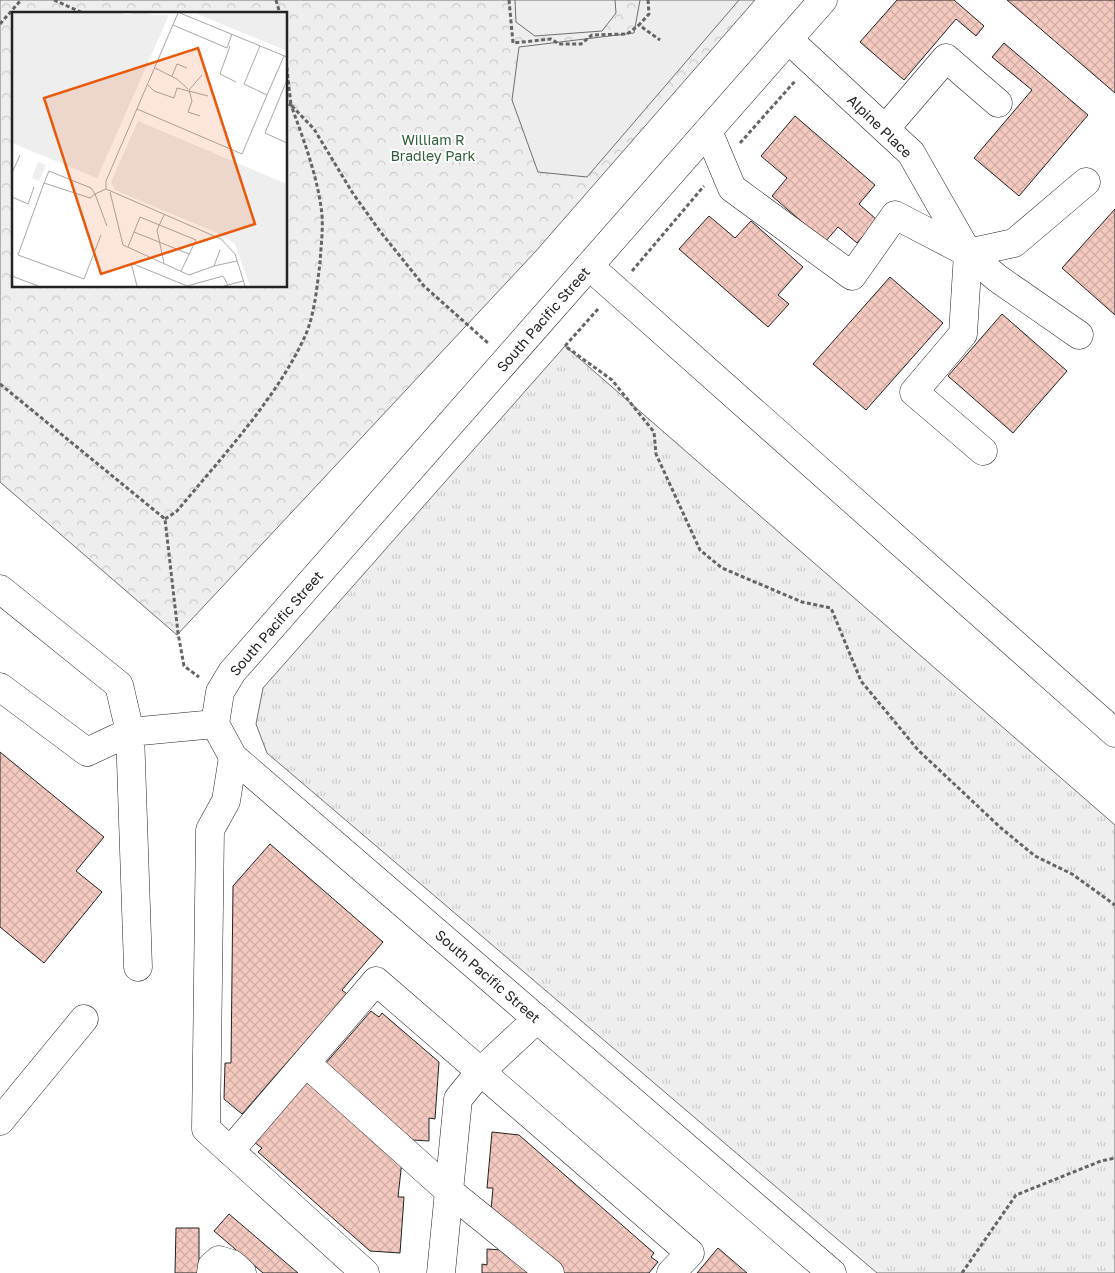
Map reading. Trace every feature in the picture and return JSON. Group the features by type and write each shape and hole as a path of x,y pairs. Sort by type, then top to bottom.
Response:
{"street":[{"name":"South Pacific Street","path":"823,0 232,672 220,692 215,724 233,756 832,1273"},
{"name":"Alpine Place","path":"789,40 911,154 968,253"},
{"path":"885,129 946,58 998,103"},
{"path":"708,131 732,188 852,276 895,215 968,253 997,278 1079,335"},
{"path":"968,253 1014,243 1086,182"},
{"path":"968,253 963,334 914,392 983,451"},
{"path":"589,266 1115,733"},
{"path":"0,589 119,685 130,732 138,967"},
{"path":"0,687 87,752 130,732 215,724"},
{"path":"233,756 226,801 210,830 206,1129 365,1273"},
{"path":"230,1151 376,981 690,1253 671,1273"},
{"path":"0,1121 84,1019"},
{"path":"441,1273 458,1099 480,1072 537,1019"},
{"path":"306,1063 449,1191 550,1273"},
{"path":"211,1273 212,1266 219,1260 232,1264 242,1273"}],"path":[{"path":"0,24 21,0"},
{"path":"54,0 81,12"},
{"path":"509,0 513,43 551,38 559,44 581,44 592,35 627,34 649,14 648,0"},
{"path":"639,24 660,40"},
{"path":"812,62 566,346 612,380 654,432 656,454 700,550 722,568 802,602 832,608 861,681 918,750 1001,828 1035,856 1072,874 1115,905"},
{"path":"165,518 177,511 254,416 282,379 306,333 316,294 321,250 321,207 307,149 291,105 288,79"},
{"path":"288,104 314,129 352,192 379,230 424,286 507,359"},
{"path":"0,384 165,518 178,633 184,666 220,692"},
{"path":"962,1273 1016,1195 1101,1161 1115,1158"}],"green space":[{"name":"William R Bradley Park","path":"0,0 755,0 536,251 177,635 0,482"},
{"path":"515,0 615,0 616,13 602,31 535,36 516,22"},
{"path":"565,346 1115,825 1115,1273 877,1273 267,753 256,724 263,688"}],"shaded area":[{"path":"640,0 739,0 587,177 538,172 512,100 519,47 634,33"}],"building":[{"path":"897,0 954,0 984,26 976,36 956,19 904,80 860,42"},
{"path":"1007,0 1115,0 1115,93"},
{"path":"1004,43 1088,115 1019,196 974,158 1032,90 992,57"},
{"path":"795,116 875,185 859,204 877,220 857,243 838,227 825,242 772,196 787,178 761,156"},
{"path":"1115,209 1115,315 1062,268"},
{"path":"709,216 735,238 751,221 803,267 778,295 789,304 768,327 679,249"},
{"path":"890,277 943,323 866,410 813,364"},
{"path":"1002,314 1067,371 1013,433 948,376"},
{"path":"0,752 104,837 76,871 102,892 44,963 0,927"},
{"path":"270,844 383,942 342,990 347,994 242,1114 224,1099 225,1063 231,1063 233,886"},
{"path":"371,1011 379,1017 382,1013 439,1062 435,1119 429,1118 429,1141 413,1140 325,1064"},
{"path":"309,1080 402,1161 398,1197 404,1197 400,1253 370,1251 258,1152 262,1148 254,1142"},
{"path":"492,1132 519,1135 654,1253 651,1257 658,1262 649,1273 563,1273 491,1210 493,1188 487,1188"},
{"path":"229,1214 298,1273 263,1273 214,1231"},
{"path":"176,1228 199,1228 199,1273 175,1273"},
{"path":"718,1248 747,1273 697,1273"},
{"path":"487,1249 502,1250 528,1273 482,1273 482,1264 487,1265"}]}
